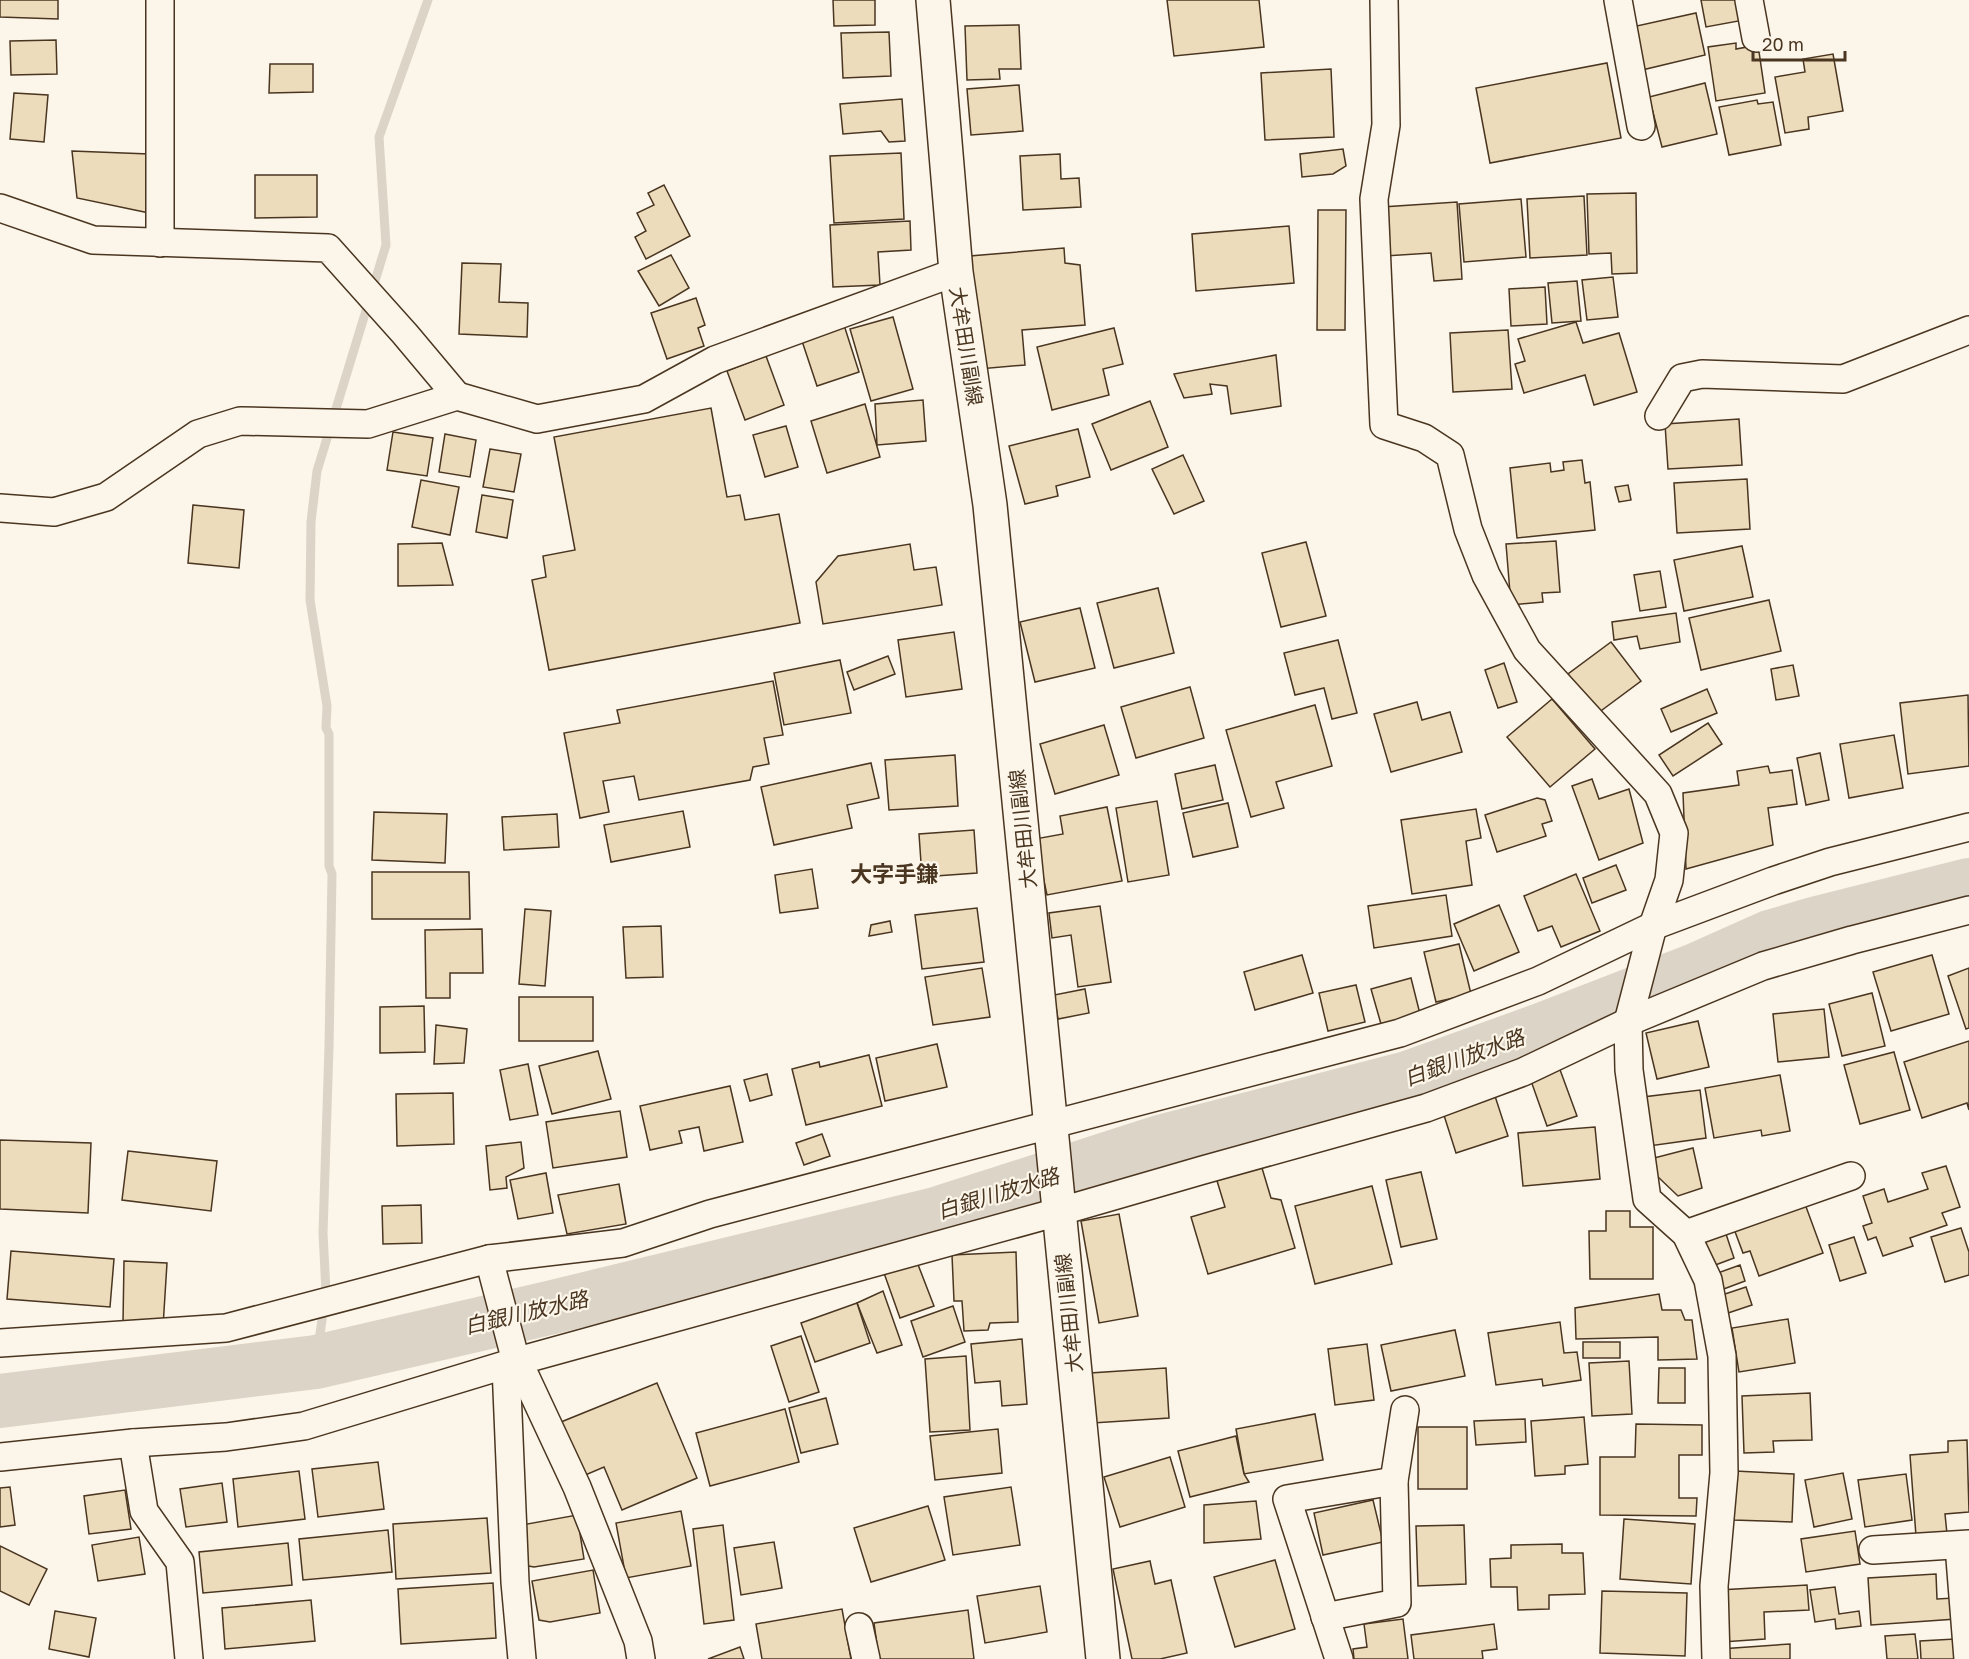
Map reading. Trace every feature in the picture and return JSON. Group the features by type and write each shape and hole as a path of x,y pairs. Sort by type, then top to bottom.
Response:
{"main road":[{"name":"大牟田川副線","path":"933,0 956,272 990,505 1103,1659"}],"street":[{"path":"160,0 160,243"},
{"path":"1384,0 1386,125 1374,199 1384,425 1424,438 1450,455 1468,529 1486,575 1527,650 1658,794 1674,833 1669,880 1653,926 1628,1022 1629,1070 1647,1200 1686,1234 1707,1280 1722,1356 1724,1473 1714,1586 1716,1659"},
{"path":"1618,0 1641,126"},
{"path":"1749,0 1756,38"},
{"path":"0,208 93,240 328,248 457,396"},
{"path":"0,508 54,512 106,497 198,434 240,421 368,424 457,396 537,419 644,399 715,360 956,272"},
{"path":"1659,416 1682,378 1702,374 1843,379 1969,330"},
{"path":"0,1343 226,1328 491,1268 622,1243 710,1214 1051,1130 1400,1032 1538,981 1653,926 1830,861 1969,827"},
{"path":"0,1456 133,1443 226,1437 304,1426 512,1359 1426,1108 1523,1072 1628,1022 1763,966 1969,910"},
{"path":"1686,1234 1851,1176"},
{"path":"491,1268 512,1359 515,1582 522,1659"},
{"path":"512,1359 577,1486 638,1641 641,1659"},
{"path":"1325,1617 1397,1603 1394,1482 1405,1410"},
{"path":"133,1443 144,1511 180,1562 189,1659"},
{"path":"1339,1659 1287,1499 1394,1482"},
{"path":"1873,1550 1964,1545 1968,1659"},
{"path":"859,1627 866,1659"}],"building":[{"path":"0,0 58,0 58,19 0,17"},
{"path":"833,0 875,0 875,25 834,26"},
{"path":"1167,0 1259,0 1264,47 1174,56"},
{"path":"1701,0 1740,0 1744,20 1706,27"},
{"path":"1696,13 1705,55 1642,70 1632,27"},
{"path":"1019,25 1021,69 999,69 1000,79 967,80 965,26"},
{"path":"889,32 891,76 843,78 841,33"},
{"path":"56,40 57,74 11,75 10,41"},
{"path":"1736,43 1736,49 1758,45 1765,93 1716,101 1708,47"},
{"path":"1833,54 1843,111 1808,117 1809,129 1785,133 1775,77 1805,72 1803,59"},
{"path":"1607,63 1621,138 1490,163 1476,88"},
{"path":"270,64 313,64 313,92 269,93"},
{"path":"1331,69 1334,137 1265,140 1261,73"},
{"path":"1705,83 1717,134 1662,147 1649,97"},
{"path":"1019,85 1023,131 971,135 967,89"},
{"path":"14,93 48,95 44,142 10,139"},
{"path":"902,99 905,141 889,142 881,131 843,134 840,104"},
{"path":"1757,100 1758,104 1773,102 1781,145 1729,155 1719,107"},
{"path":"1343,149 1346,166 1333,174 1302,177 1300,154"},
{"path":"72,151 149,154 154,214 77,198"},
{"path":"901,153 904,219 834,223 830,156"},
{"path":"1060,154 1061,179 1079,178 1081,207 1023,210 1020,156"},
{"path":"255,175 317,175 317,217 255,218"},
{"path":"664,185 690,236 646,259 635,237 646,231 637,213 654,205 648,193"},
{"path":"1636,193 1637,273 1612,274 1611,253 1589,254 1587,194"},
{"path":"1584,196 1587,255 1530,258 1527,199"},
{"path":"1521,199 1526,257 1464,262 1459,204"},
{"path":"1457,202 1462,279 1434,281 1431,253 1385,256 1382,207"},
{"path":"1318,210 1346,210 1345,330 1317,330"},
{"path":"910,221 911,250 878,252 880,285 833,287 830,225"},
{"path":"1289,226 1294,283 1196,291 1192,234"},
{"path":"1064,248 1065,263 1080,265 1085,325 1022,330 1025,365 979,369 970,256"},
{"path":"671,255 689,288 659,306 638,271"},
{"path":"462,263 501,264 499,302 528,303 527,337 459,334"},
{"path":"1613,277 1618,317 1587,320 1582,280"},
{"path":"1577,281 1581,321 1552,323 1548,283"},
{"path":"1545,287 1547,324 1511,326 1509,289"},
{"path":"696,298 705,325 698,328 704,346 667,359 651,313"},
{"path":"893,317 913,389 871,401 850,329"},
{"path":"1576,322 1583,343 1619,333 1637,392 1594,405 1585,375 1524,393 1515,364 1525,361 1518,339"},
{"path":"844,325 859,372 817,386 801,338"},
{"path":"1114,328 1123,364 1103,369 1109,395 1052,410 1037,347"},
{"path":"1508,330 1512,389 1453,392 1450,333"},
{"path":"1276,355 1281,406 1231,414 1227,386 1210,384 1212,394 1184,398 1174,374"},
{"path":"766,356 784,405 745,420 727,371"},
{"path":"923,400 926,441 877,445 875,404"},
{"path":"1150,401 1168,447 1111,470 1092,424"},
{"path":"865,404 880,457 827,473 811,421"},
{"path":"711,408 727,497 740,495 745,520 779,514 800,623 549,670 532,580 546,577 543,556 575,550 554,437"},
{"path":"1739,419 1742,465 1668,469 1665,424"},
{"path":"786,426 798,467 765,477 753,435"},
{"path":"1078,429 1090,477 1056,486 1058,496 1025,504 1009,446"},
{"path":"393,432 433,438 427,476 387,470"},
{"path":"445,434 476,440 470,477 439,472"},
{"path":"490,449 521,454 514,492 483,487"},
{"path":"1183,455 1204,501 1174,514 1152,469"},
{"path":"1582,460 1585,483 1590,482 1595,530 1517,538 1510,468 1550,463 1551,472 1564,470 1563,462"},
{"path":"1747,479 1750,529 1677,533 1674,483"},
{"path":"421,480 459,487 450,535 412,527"},
{"path":"1628,485 1631,500 1619,502 1615,487"},
{"path":"482,495 513,500 507,538 476,532"},
{"path":"193,505 244,510 239,568 188,563"},
{"path":"1556,541 1560,592 1542,593 1543,602 1511,605 1506,544"},
{"path":"1306,542 1326,616 1281,627 1262,553"},
{"path":"442,543 453,585 398,586 398,544"},
{"path":"910,544 914,570 936,567 942,605 823,624 816,582 838,556"},
{"path":"1742,546 1753,597 1684,611 1674,560"},
{"path":"1660,571 1666,607 1640,611 1634,575"},
{"path":"1158,588 1174,653 1114,668 1097,603"},
{"path":"1769,600 1781,651 1701,670 1689,618"},
{"path":"1080,608 1095,668 1035,682 1020,622"},
{"path":"1676,613 1680,642 1640,649 1637,636 1614,640 1612,622"},
{"path":"954,632 962,689 906,697 898,640"},
{"path":"1338,640 1357,713 1332,719 1324,688 1295,695 1284,653"},
{"path":"1611,642 1641,681 1598,713 1568,674"},
{"path":"888,656 895,674 854,690 847,672"},
{"path":"840,660 851,713 784,725 774,673"},
{"path":"1504,663 1517,702 1498,708 1485,670"},
{"path":"1793,665 1799,696 1776,700 1771,669"},
{"path":"773,681 783,735 764,738 769,764 753,767 750,780 639,800 634,776 603,781 609,812 580,818 564,733 620,723 617,710"},
{"path":"1190,687 1204,738 1136,758 1121,707"},
{"path":"1707,689 1717,713 1671,732 1661,709"},
{"path":"1968,695 1969,766 1908,774 1900,703"},
{"path":"1552,699 1595,749 1550,787 1507,737"},
{"path":"1417,702 1422,720 1450,712 1462,752 1391,772 1374,714"},
{"path":"1315,705 1332,766 1276,782 1284,808 1251,817 1226,730"},
{"path":"1708,723 1722,744 1673,776 1659,755"},
{"path":"1104,725 1119,775 1055,794 1040,744"},
{"path":"1894,735 1903,788 1849,798 1840,744"},
{"path":"1820,753 1829,800 1806,805 1797,758"},
{"path":"955,755 958,806 889,810 885,760"},
{"path":"871,763 879,798 847,805 852,828 774,845 761,787"},
{"path":"1215,765 1223,800 1182,809 1175,774"},
{"path":"1768,766 1770,773 1792,770 1797,804 1768,808 1773,845 1686,869 1683,793 1739,785 1737,771"},
{"path":"1592,779 1599,799 1629,789 1643,843 1599,860 1572,786"},
{"path":"1537,798 1545,800 1552,821 1542,824 1546,836 1497,852 1485,815"},
{"path":"1157,801 1169,875 1128,882 1116,808"},
{"path":"1228,803 1238,847 1193,857 1183,813"},
{"path":"1107,807 1122,881 1047,895 1035,839 1063,834 1060,816"},
{"path":"1476,809 1481,838 1466,841 1472,885 1412,894 1401,820"},
{"path":"683,811 690,847 611,862 604,825"},
{"path":"374,812 447,814 445,863 372,860"},
{"path":"557,814 559,847 504,850 502,817"},
{"path":"974,830 977,873 922,877 919,834"},
{"path":"1616,865 1626,890 1592,903 1583,878"},
{"path":"812,869 818,908 780,913 775,875"},
{"path":"372,872 469,872 470,919 372,919"},
{"path":"1576,874 1600,931 1561,947 1552,926 1538,931 1524,896"},
{"path":"1446,895 1452,936 1374,948 1368,906"},
{"path":"1499,905 1519,952 1474,971 1454,924"},
{"path":"1100,906 1111,982 1078,987 1071,935 1052,938 1049,913"},
{"path":"977,908 984,962 922,969 915,915"},
{"path":"525,909 551,911 545,986 519,984"},
{"path":"890,921 892,932 869,936 871,925"},
{"path":"661,926 663,977 626,978 623,927"},
{"path":"482,929 483,973 450,973 450,998 426,998 425,930"},
{"path":"1459,944 1471,994 1436,1002 1424,952"},
{"path":"1302,955 1313,993 1255,1010 1244,972"},
{"path":"1932,955 1949,1014 1891,1031 1873,972"},
{"path":"982,968 990,1017 933,1025 925,977"},
{"path":"1969,968 1969,1028 1966,1029 1948,976"},
{"path":"1411,978 1420,1014 1381,1024 1371,989"},
{"path":"1356,985 1365,1022 1328,1031 1319,993"},
{"path":"1085,989 1089,1013 1058,1019 1054,995"},
{"path":"1872,993 1885,1046 1842,1056 1829,1004"},
{"path":"519,997 593,997 593,1041 519,1041"},
{"path":"424,1006 425,1052 380,1053 380,1007"},
{"path":"1824,1009 1829,1057 1778,1062 1773,1014"},
{"path":"1698,1021 1709,1067 1657,1079 1646,1033"},
{"path":"436,1025 467,1029 464,1063 434,1064"},
{"path":"1969,1041 1969,1110 1967,1103 1922,1118 1904,1062"},
{"path":"937,1044 947,1087 885,1101 876,1058"},
{"path":"598,1051 611,1099 552,1114 539,1066"},
{"path":"1894,1052 1910,1110 1860,1124 1844,1065"},
{"path":"869,1055 882,1106 806,1125 792,1069 819,1062 820,1067"},
{"path":"528,1064 538,1115 510,1120 500,1070"},
{"path":"1559,1067 1577,1116 1547,1126 1530,1078"},
{"path":"767,1074 772,1095 750,1101 744,1080"},
{"path":"1780,1075 1790,1131 1762,1136 1761,1130 1714,1138 1705,1088"},
{"path":"730,1086 743,1142 704,1151 699,1127 679,1131 682,1143 650,1150 640,1106"},
{"path":"1700,1090 1706,1138 1649,1146 1643,1097"},
{"path":"453,1093 454,1144 397,1146 396,1094"},
{"path":"1494,1093 1508,1136 1456,1153 1442,1109"},
{"path":"620,1111 627,1157 553,1168 546,1122"},
{"path":"1595,1127 1600,1179 1523,1186 1518,1133"},
{"path":"822,1134 830,1156 804,1165 796,1143"},
{"path":"0,1140 91,1143 88,1213 0,1209"},
{"path":"521,1142 524,1168 506,1177 507,1188 490,1190 486,1146"},
{"path":"1693,1148 1702,1188 1678,1196 1657,1176 1654,1158"},
{"path":"128,1151 217,1161 211,1211 122,1200"},
{"path":"1259,1158 1271,1198 1281,1200 1295,1248 1208,1274 1191,1217 1225,1207 1214,1171"},
{"path":"1946,1166 1960,1207 1942,1213 1947,1225 1910,1238 1913,1246 1883,1256 1876,1237 1868,1240 1863,1226 1872,1223 1863,1196 1884,1189 1888,1202 1928,1189 1922,1173"},
{"path":"1421,1172 1437,1239 1401,1247 1386,1180"},
{"path":"546,1173 553,1213 518,1219 510,1180"},
{"path":"619,1184 626,1224 567,1234 558,1195"},
{"path":"1372,1186 1392,1264 1315,1284 1295,1206"},
{"path":"1805,1204 1823,1253 1759,1276 1750,1251 1743,1253 1734,1229"},
{"path":"421,1205 422,1243 383,1244 382,1206"},
{"path":"1606,1211 1630,1211 1630,1227 1653,1227 1653,1279 1590,1279 1589,1231 1606,1231"},
{"path":"1119,1214 1138,1316 1099,1323 1081,1221"},
{"path":"1961,1228 1969,1252 1969,1275 1945,1282 1931,1237"},
{"path":"1725,1231 1734,1258 1710,1267 1700,1240"},
{"path":"1854,1237 1866,1273 1840,1281 1829,1245"},
{"path":"11,1251 114,1259 110,1307 7,1299"},
{"path":"1016,1252 1018,1322 990,1323 988,1330 964,1331 962,1301 954,1301 952,1255"},
{"path":"124,1261 167,1263 163,1327 123,1323"},
{"path":"917,1262 934,1306 900,1318 884,1273"},
{"path":"1740,1265 1745,1281 1721,1290 1715,1274"},
{"path":"1746,1287 1752,1305 1728,1313 1722,1295"},
{"path":"883,1291 902,1345 877,1353 857,1303"},
{"path":"1659,1294 1662,1310 1681,1310 1685,1320 1692,1320 1697,1359 1658,1360 1658,1337 1576,1339 1575,1308"},
{"path":"857,1303 870,1343 815,1362 801,1323"},
{"path":"953,1306 965,1342 923,1357 911,1321"},
{"path":"1788,1319 1795,1363 1739,1372 1732,1328"},
{"path":"1560,1322 1564,1353 1577,1352 1581,1380 1543,1386 1542,1379 1496,1385 1488,1333"},
{"path":"1455,1330 1465,1376 1391,1391 1381,1345"},
{"path":"801,1336 819,1392 789,1402 771,1346"},
{"path":"1022,1339 1027,1404 1002,1406 1000,1381 975,1383 971,1344"},
{"path":"1583,1342 1620,1342 1620,1358 1583,1358"},
{"path":"1367,1344 1374,1400 1335,1405 1328,1349"},
{"path":"966,1356 970,1430 930,1432 925,1359"},
{"path":"1629,1361 1632,1414 1592,1416 1589,1363"},
{"path":"1166,1368 1169,1418 1093,1423 1090,1373"},
{"path":"1659,1368 1685,1368 1685,1403 1658,1403"},
{"path":"657,1383 697,1478 622,1510 604,1467 583,1476 561,1422"},
{"path":"1810,1393 1812,1440 1773,1441 1774,1452 1744,1453 1742,1396"},
{"path":"826,1398 838,1444 801,1453 789,1408"},
{"path":"785,1409 799,1462 710,1486 696,1433"},
{"path":"1315,1414 1323,1460 1244,1474 1236,1429"},
{"path":"1584,1417 1588,1464 1565,1466 1565,1474 1535,1476 1531,1421"},
{"path":"1525,1419 1526,1442 1476,1445 1474,1421"},
{"path":"1636,1424 1702,1425 1702,1455 1679,1455 1679,1498 1697,1498 1696,1516 1600,1515 1600,1457 1635,1457"},
{"path":"1418,1427 1467,1427 1467,1489 1418,1489"},
{"path":"998,1429 1002,1473 935,1480 930,1436"},
{"path":"1236,1436 1244,1474 1249,1482 1190,1497 1178,1451"},
{"path":"1967,1440 1969,1512 1945,1514 1947,1534 1916,1536 1910,1455 1948,1452 1948,1441"},
{"path":"1170,1457 1185,1507 1120,1527 1104,1477"},
{"path":"378,1462 384,1509 318,1517 312,1469"},
{"path":"299,1471 305,1519 238,1527 233,1479"},
{"path":"1735,1471 1794,1474 1792,1522 1733,1520"},
{"path":"1843,1473 1852,1519 1814,1527 1805,1480"},
{"path":"1906,1474 1912,1520 1865,1527 1858,1480"},
{"path":"222,1483 227,1522 186,1527 180,1489"},
{"path":"10,1487 15,1525 0,1527 0,1488"},
{"path":"1011,1487 1020,1545 953,1555 944,1497"},
{"path":"125,1490 131,1529 89,1534 84,1496"},
{"path":"1373,1500 1383,1542 1323,1555 1314,1513"},
{"path":"1256,1501 1261,1539 1204,1543 1204,1505"},
{"path":"928,1506 945,1560 871,1582 854,1528"},
{"path":"681,1511 691,1566 626,1578 616,1523"},
{"path":"577,1515 584,1559 534,1567 523,1565 516,1526"},
{"path":"487,1518 491,1573 396,1579 393,1524"},
{"path":"1624,1519 1695,1524 1691,1584 1620,1579"},
{"path":"723,1525 734,1620 704,1624 693,1529"},
{"path":"1464,1525 1466,1584 1418,1586 1416,1526"},
{"path":"388,1530 392,1572 303,1580 299,1539"},
{"path":"1855,1531 1860,1564 1806,1572 1801,1539"},
{"path":"139,1537 145,1574 98,1581 92,1545"},
{"path":"774,1542 782,1588 741,1595 734,1548"},
{"path":"288,1543 292,1585 203,1593 199,1552"},
{"path":"1562,1544 1562,1553 1583,1553 1585,1594 1549,1595 1549,1609 1518,1610 1517,1587 1491,1587 1490,1559 1511,1558 1511,1545"},
{"path":"0,1546 47,1569 29,1605 0,1591"},
{"path":"1275,1560 1295,1629 1235,1647 1214,1577"},
{"path":"1150,1561 1155,1584 1171,1580 1187,1653 1160,1659 1132,1659 1113,1569"},
{"path":"593,1570 600,1613 550,1622 539,1620 532,1581"},
{"path":"1936,1574 1937,1599 1954,1598 1956,1619 1871,1625 1868,1578"},
{"path":"493,1583 496,1638 401,1644 398,1589"},
{"path":"1807,1585 1809,1610 1764,1612 1765,1639 1722,1642 1719,1590"},
{"path":"1040,1586 1047,1632 985,1643 977,1596"},
{"path":"1835,1587 1839,1614 1859,1611 1861,1626 1836,1629 1835,1619 1815,1622 1810,1590"},
{"path":"1602,1591 1687,1593 1685,1656 1600,1653"},
{"path":"311,1600 315,1641 225,1649 222,1608"},
{"path":"842,1609 851,1659 762,1659 756,1624"},
{"path":"968,1610 974,1659 879,1659 874,1623"},
{"path":"55,1611 96,1618 89,1657 49,1649"},
{"path":"1403,1619 1408,1659 1354,1659 1353,1649 1367,1647 1364,1624"},
{"path":"1494,1624 1497,1649 1482,1651 1483,1659 1414,1659 1411,1635"},
{"path":"1915,1634 1918,1659 1887,1659 1885,1636"},
{"path":"1955,1639 1956,1659 1921,1659 1920,1641"},
{"path":"1790,1644 1790,1659 1721,1659 1720,1649"},
{"path":"740,1647 744,1659 708,1659"}],"waterway":[{"path":"316,1362 326,1292 323,1233 332,874 329,866 327,706 310,600 311,522 317,471 386,245 379,137 428,0"},
{"name":"白銀川放水路","path":"0,1401 316,1362 936,1214 1160,1142 1408,1078 1544,1029 1696,970 1770,937 1969,885"}],"district":[{"name":"大字手鎌","path":"894,873"}]}
